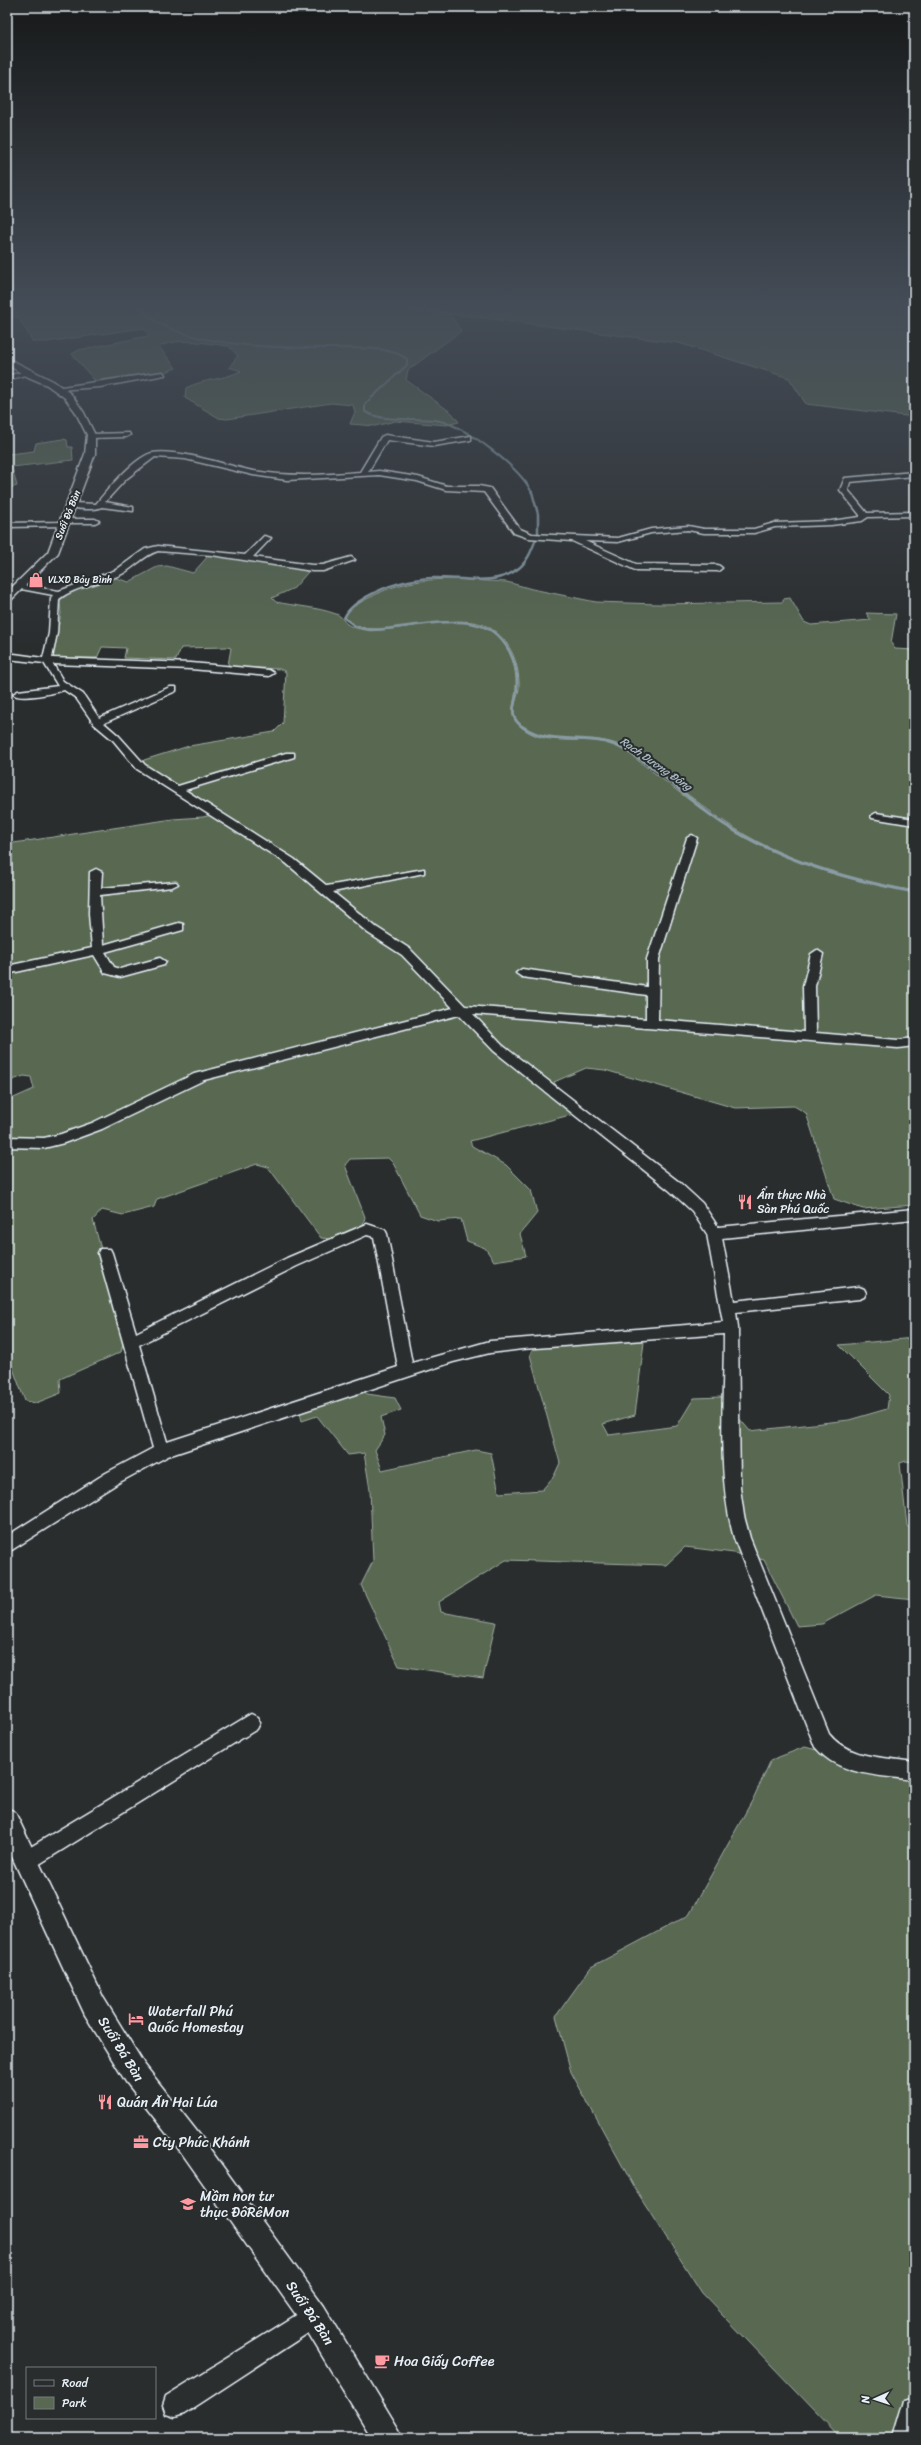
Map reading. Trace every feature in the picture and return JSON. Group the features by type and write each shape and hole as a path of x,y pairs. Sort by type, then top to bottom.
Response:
{"street":[{"name":"Suối Đá Bàn","path":"7,598 53,553 90,454 90,436 83,420"},
{"path":"90,436 126,435"},
{"path":"363,474 385,437 434,444 468,438"},
{"path":"101,504 123,477 154,455 185,457 253,473 287,478 315,478 379,473 418,479 446,488 479,488 487,490 517,531 531,536 618,540 651,531 688,528 704,531 754,531 774,525 831,523 862,519 865,515 914,514"},
{"path":"865,515 844,490 844,486 848,480 914,474"},
{"path":"72,505 92,506 101,504 130,509"},
{"path":"7,525 95,521"},
{"path":"7,534 16,524"},
{"path":"566,537 631,566 718,568"},
{"path":"247,558 267,538"},
{"path":"351,560 318,568 247,558 154,548 119,572 59,594 53,601 53,633 47,661 60,683 80,696 97,722 116,738 140,767 266,844 290,861 372,930 406,952 498,1048 674,1186 696,1207 714,1233 729,1308 731,1327 732,1488 736,1516 742,1538 822,1740 828,1750 843,1758 914,1771"},
{"path":"19,586 59,594"},
{"path":"7,656 47,661 191,666 269,673"},
{"path":"18,694 45,692 67,687"},
{"path":"97,722 173,689"},
{"path":"178,790 208,777 248,768 290,754"},
{"path":"876,816 914,822"},
{"path":"652,1024 654,959 692,838"},
{"path":"324,890 420,871"},
{"path":"96,872 95,934 99,950 108,969 114,973 160,962"},
{"path":"95,892 172,884"},
{"path":"7,970 99,950 179,927"},
{"path":"810,1037 809,986 818,954"},
{"path":"522,973 653,992"},
{"path":"7,1142 44,1143 64,1138 97,1126 206,1075 461,1010 898,1044 914,1042"},
{"path":"714,1233 914,1214"},
{"path":"132,1342 292,1262 367,1229 377,1231 380,1234 406,1371"},
{"path":"105,1253 132,1342 162,1451"},
{"path":"729,1308 859,1293"},
{"path":"7,1545 112,1478 162,1451 453,1356 503,1345 731,1327"},
{"path":"26,1861 252,1723"},
{"name":"Suối Đá Bàn","path":"7,1820 94,2006 135,2073 190,2143 314,2316 389,2438"},
{"path":"175,2405 314,2316"},
{"path":"906,2438 914,2410"}],"green space":[{"path":"352,420 458,420 459,422 447,425 395,421 375,426 350,424"},
{"path":"63,439 67,440 68,447 72,447 73,460 12,467 17,486 7,489 7,451 9,454 34,451 36,443"},
{"path":"209,555 299,568 308,572 294,588 272,598 276,602 314,608 336,614 352,627 366,630 384,630 450,622 466,622 481,625 500,637 508,649 514,665 516,680 513,717 520,726 531,733 554,739 605,742 617,746 629,753 722,824 767,849 815,868 864,882 914,892 914,1205 863,1209 834,1199 806,1113 794,1106 735,1108 605,1070 586,1068 554,1082 574,1114 470,1141 472,1146 506,1165 531,1190 537,1213 520,1234 526,1256 494,1261 485,1248 467,1241 461,1219 438,1221 420,1215 393,1163 388,1158 350,1159 345,1165 365,1217 363,1225 332,1239 321,1238 268,1167 257,1164 157,1199 154,1207 123,1215 102,1210 93,1220 125,1336 121,1352 60,1379 61,1393 36,1403 25,1401 12,1366 7,1367 7,1141 12,1139 7,1126 7,1101 34,1089 31,1077 24,1076 7,1082 7,844 173,819 203,817 220,813 141,764 144,760 189,746 274,732 283,723 286,672 280,669 236,667 228,665 231,648 181,648 176,660 124,658 126,648 102,647 97,658 56,658 52,656 61,614 60,601 66,593 112,577 129,582 157,567 167,566 193,573"},
{"path":"452,579 507,582 532,589 596,602 658,604 783,602 783,599 790,598 804,622 811,625 871,620 866,613 896,614 891,643 895,649 914,650 914,891 865,881 840,874 791,857 768,847 725,822 634,754 621,746 597,740 546,737 534,733 523,726 514,714 519,688 519,678 515,659 511,650 500,635 484,625 469,622 451,622 389,629 371,629 356,626 345,618 348,610 386,590 409,583"},
{"path":"629,1338 644,1342 635,1415 603,1424 609,1435 677,1426 694,1398 721,1397 750,1431 849,1420 887,1409 889,1395 839,1345 914,1338 914,1462 906,1461 900,1463 907,1526 914,1531 914,1599 876,1595 822,1624 797,1626 764,1560 734,1553 685,1547 666,1565 506,1560 439,1602 441,1612 496,1622 483,1678 399,1666 361,1585 373,1561 370,1490 364,1453 348,1455 317,1416 302,1421 299,1409 361,1388 367,1394 395,1398 401,1410 381,1417 385,1435 375,1450 382,1470 476,1450 491,1453 499,1493 542,1490 554,1476 560,1463 530,1355 534,1347"},
{"path":"805,1747 914,1775 914,2435 905,2438 841,2438 702,2293 634,2187 571,2072 556,2016 591,1967 689,1915 753,1799 771,1760"}],"waterway":[{"name":"Rạch Dương Đông","path":"431,420 440,421 464,431 492,450 517,472 532,493"},
{"name":"Rạch Dương Đông","path":"532,492 538,514 538,532"},
{"name":"Rạch Dương Đông","path":"524,728 518,724 513,710 517,681 517,674 513,659 502,640 485,627 470,623 454,622 370,630 355,626 344,618 351,608 361,600 399,583 433,578 478,580 510,574 525,562 536,539"},
{"name":"Rạch Dương Đông","path":"523,727 534,733 546,736 595,740 619,747 647,764 724,824 768,848 839,875 914,892"}],"place":[{"name":"VLXD Bảy Bình","path":"36,580"},
{"name":"Ẩm thực Nhà Sàn Phú Quốc","path":"745,1202"},
{"name":"Waterfall Phú Quốc Homestay","path":"136,2019"},
{"name":"Quán Ăn Hai Lúa","path":"105,2102"},
{"name":"Cty Phúc Khánh","path":"141,2142"},
{"name":"Mầm non tư thục ĐôRêMon","path":"188,2204"},
{"name":"Hoa Giấy Coffee","path":"382,2361"}]}
